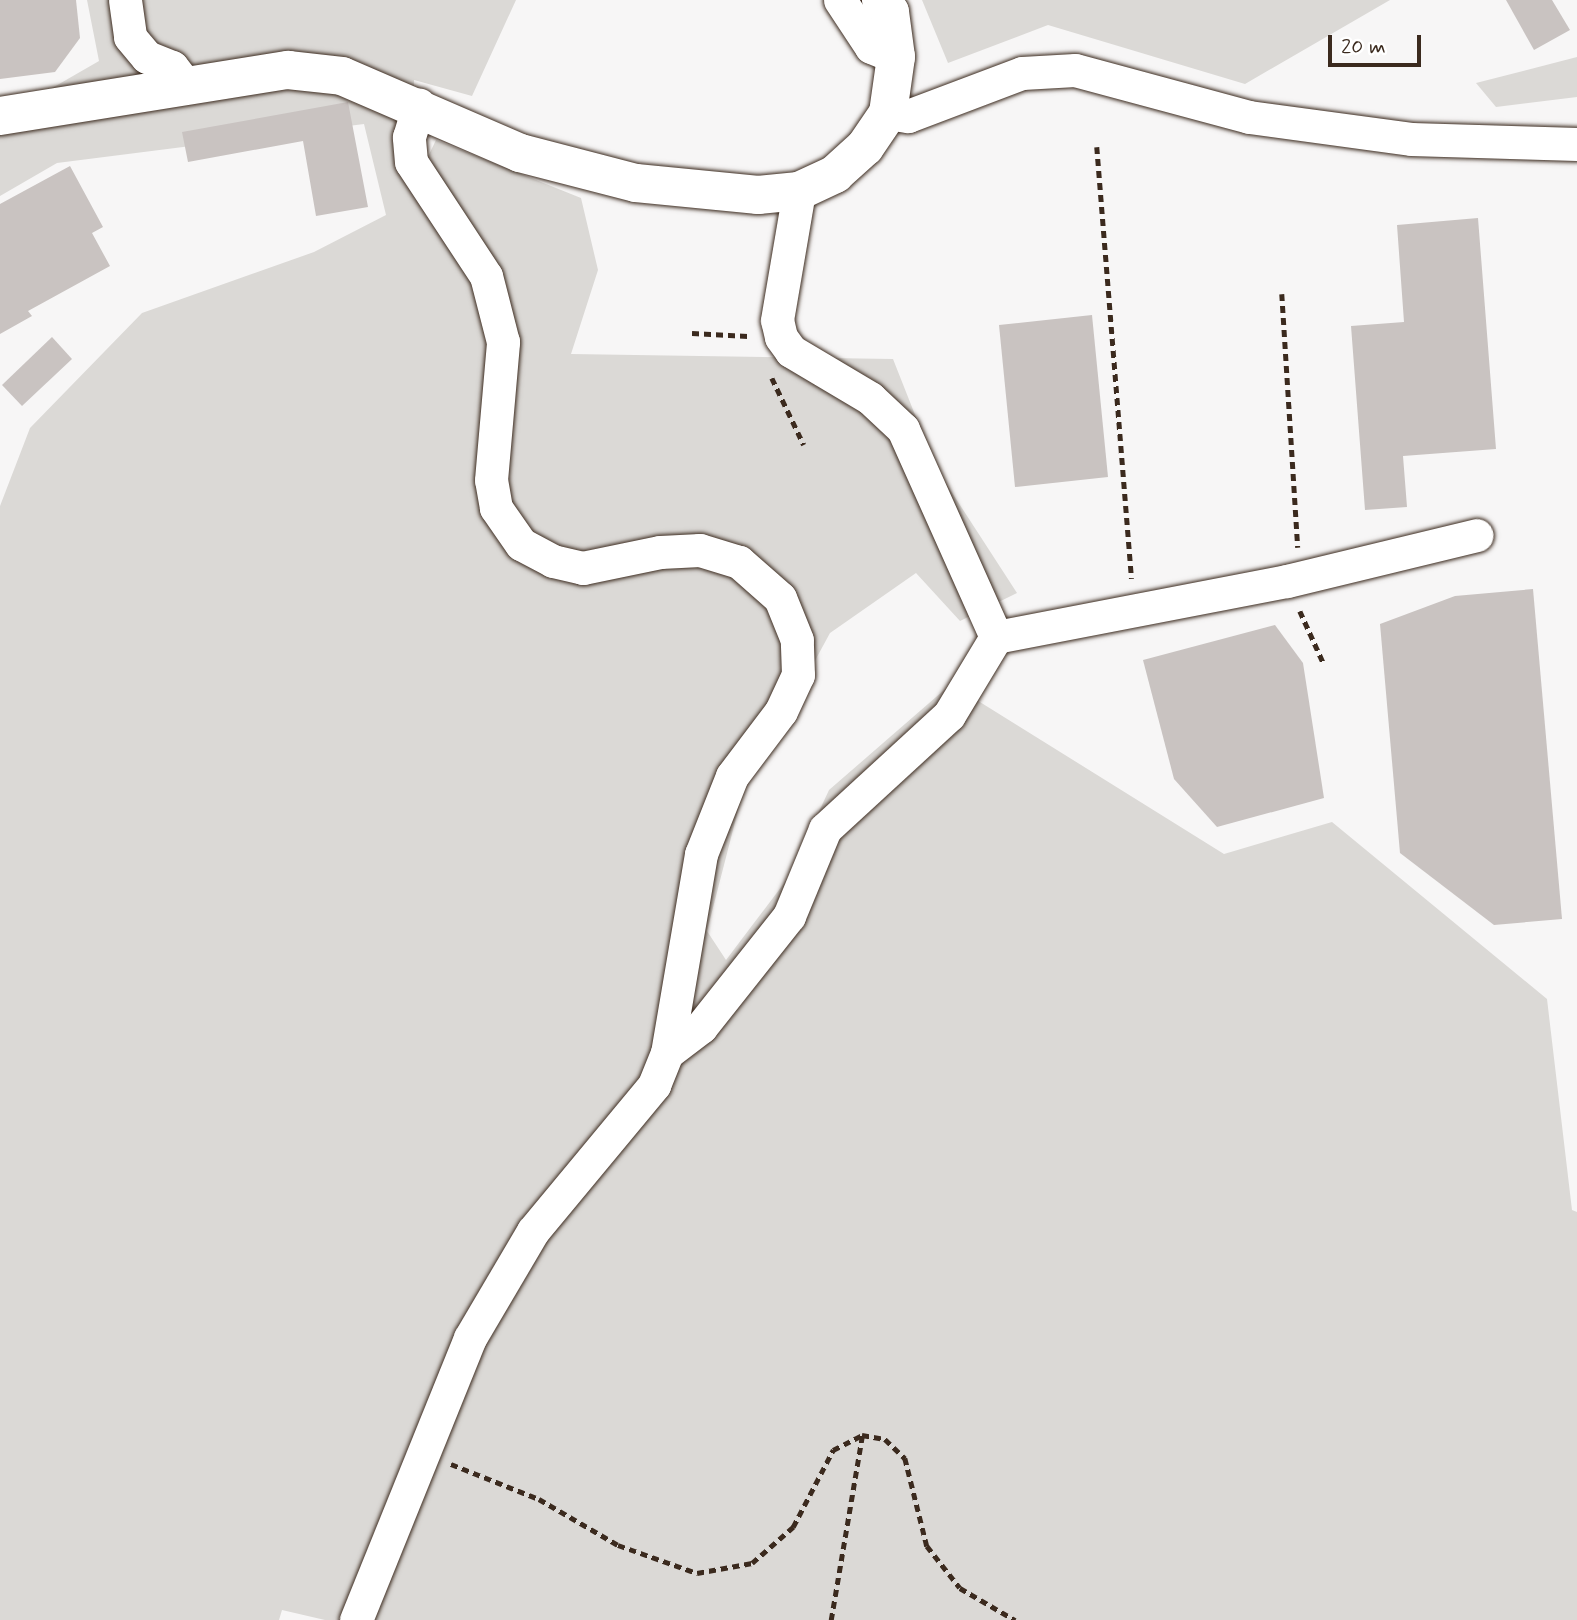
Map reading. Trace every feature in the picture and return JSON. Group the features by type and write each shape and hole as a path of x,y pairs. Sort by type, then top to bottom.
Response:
{"street":[{"path":"125,0 130,37 147,57 172,67 186,85"},
{"path":"840,0 870,47 896,57"},
{"path":"0,117 288,70 342,76 419,105 520,153 636,183 758,195 799,191 835,174 865,147 888,113 896,57 890,12 881,0"},
{"path":"888,113 908,116 1021,73 1075,70 1249,117 1411,139 1577,144"},
{"path":"356,1620 421,1452 470,1338 533,1231 620,1132 653,1085 667,1053 701,854 732,776 782,711 798,675 797,640 780,598 739,562 700,550 660,552 583,568 553,561 521,544 496,508 491,480 503,342 486,276 411,162 409,137 419,105"},
{"path":"799,191 777,320 763,341 791,351 870,398 903,429 996,637"},
{"path":"667,1053 701,1027 789,916 825,829 949,715 996,637 1287,581 1476,535"}],"path":[{"path":"1097,147 1135,612"},
{"path":"1282,294 1301,537 1287,581 1323,662"},
{"path":"692,333 763,341"},
{"path":"769,373 804,445"},
{"path":"831,1620 862,1435"},
{"path":"421,1452 539,1499 618,1545 697,1573 752,1563 793,1527 833,1450 862,1435 885,1439 905,1458 927,1546 960,1588 1015,1620"}],"shaded area":[{"path":"87,0 516,0 472,96 414,80 412,190 436,140 581,198 598,270 571,354 893,359 936,468 1017,593 960,621 916,573 830,633 742,795 707,931 726,960 788,878 829,790 951,684 1224,854 1332,822 1547,999 1572,1210 1577,1212 1577,1620 325,1620 282,1610 279,1620 0,1620 0,506 30,428 142,313 314,252 386,215 364,124 57,163 0,196 0,118 99,61"},
{"path":"922,0 1390,0 1245,84 1048,25 948,63"},
{"path":"1577,57 1577,97 1496,107 1476,83"}],"building":[{"path":"0,0 76,0 80,38 55,72 0,79"},
{"path":"1506,0 1552,0 1570,30 1534,50"},
{"path":"348,102 368,207 316,216 303,141 188,162 182,132"},
{"path":"70,166 103,227 92,233 110,266 28,311 32,316 0,334 0,204"},
{"path":"1478,218 1496,449 1403,456 1407,507 1365,510 1351,326 1404,322 1397,225"},
{"path":"1092,315 1108,477 1015,487 999,325"},
{"path":"52,337 72,359 22,406 2,385"},
{"path":"1533,589 1562,919 1494,925 1400,853 1380,624 1455,596"},
{"path":"1275,625 1303,663 1324,798 1217,827 1174,779 1143,660"}]}
